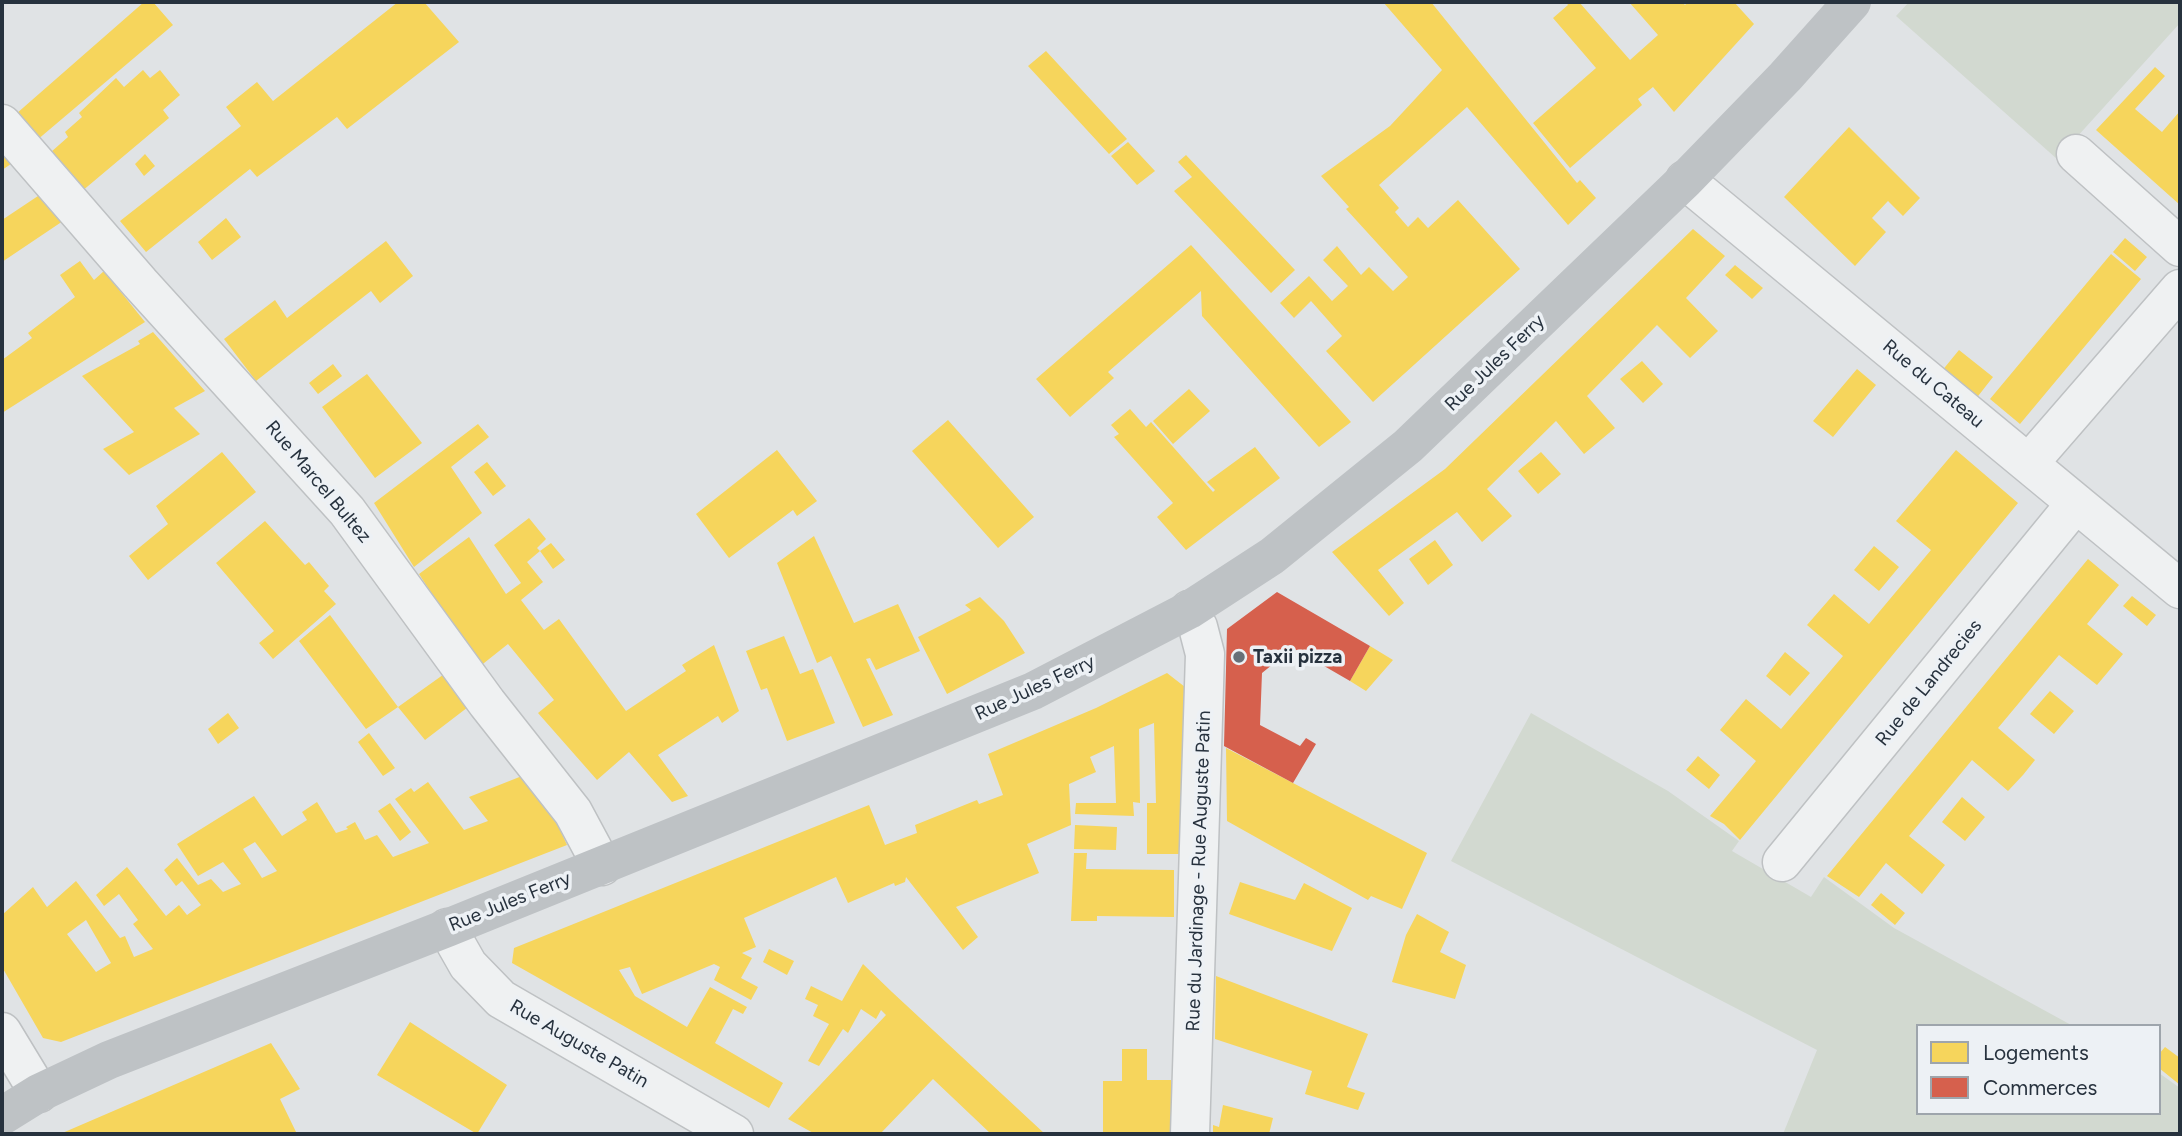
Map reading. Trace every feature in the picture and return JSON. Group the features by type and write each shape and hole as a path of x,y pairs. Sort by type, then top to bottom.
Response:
{"street":[{"name":"Rue Jules Ferry","path":"2,1116 39,1093 108,1060 447,928 1033,691 1189,610 1272,556 1398,454 1685,180 1785,77 1852,2"},
{"name":"Rue Marcel Bultez","path":"2,124 140,283 348,511 487,703 573,812 602,866"},
{"path":"2076,154 2180,247"},
{"name":"Rue du Cateau","path":"1685,180 2180,589"},
{"path":"2029,463 2180,289"},
{"name":"Rue de Landrecies","path":"1782,862 2076,503"},
{"name":"Rue du Jardinage - Rue Auguste Patin","path":"1189,610 1199,627 1205,654 1190,1134"},
{"name":"Rue Auguste Patin","path":"447,928 468,965 501,999 734,1134"},
{"path":"2,1032 39,1093"}],"shaded area":[{"path":"1909,2 2180,2 2180,23 2057,159 1896,16"},
{"path":"1531,713 1668,791 1739,841 1732,851 1811,897 1824,877 1894,928 2069,1024 1916,1024 1916,1115 2161,1115 2161,1074 2180,1088 2180,1134 1783,1134 1817,1050 1451,861"}],"building: Logements":[{"path":"144,2 153,2 173,25 30,146 8,121"},
{"path":"398,2 424,2 459,42 347,129 337,117 257,177 250,169 146,252 120,221 241,126 226,107 257,82 273,101"},
{"path":"1383,2 1431,2 1577,183 1580,180 1596,198 1568,225 1467,107 1379,185 1399,208 1395,212 1408,227 1418,217 1428,228 1458,200 1520,269 1373,402 1326,351 1342,336 1311,301 1294,318 1280,303 1309,276 1332,301 1348,286 1323,260 1337,246 1361,275 1369,267 1393,291 1408,277 1346,209 1349,207 1321,176 1390,126 1442,70"},
{"path":"1566,2 1579,2 1630,60 1658,35 1629,2 1682,2 1685,5 1688,2 1734,2 1754,24 1674,112 1653,87 1638,99 1642,105 1570,168 1533,123 1596,68 1553,18 1568,5"},
{"path":"1046,51 1127,139 1109,154 1028,66"},
{"path":"2155,67 2165,76 2135,109 2162,132 2180,111 2180,205 2096,130"},
{"path":"143,70 150,78 160,70 180,95 163,110 169,118 75,197 42,160 68,137 65,132 82,117 79,113 116,78 124,87"},
{"path":"1849,127 1920,198 1903,216 1888,201 1872,218 1886,232 1855,266 1784,197"},
{"path":"1128,142 1155,171 1137,185 1111,156"},
{"path":"2,147 14,162 2,170"},
{"path":"145,154 155,166 144,176 135,164"},
{"path":"1186,155 1295,270 1271,293 1174,191 1192,177 1178,162"},
{"path":"41,194 63,221 2,262 2,220"},
{"path":"226,218 241,237 212,260 198,242"},
{"path":"1693,229 1725,256 1686,298 1718,331 1690,358 1657,325 1587,396 1615,428 1584,454 1556,421 1487,489 1512,516 1482,542 1457,512 1378,570 1404,603 1389,616 1332,552 1445,469"},
{"path":"2125,238 2147,257 2135,271 2113,252"},
{"path":"386,241 413,276 380,303 371,291 256,381 224,339 275,300 287,318"},
{"path":"1191,245 1351,422 1319,447 1202,316 1201,291 1108,372 1114,378 1070,417 1036,379"},
{"path":"2111,254 2141,279 2020,424 1990,399"},
{"path":"80,261 94,280 104,271 145,322 2,413 2,360 32,338 28,333 75,297 60,275"},
{"path":"1735,265 1763,288 1752,299 1725,275"},
{"path":"153,332 205,391 174,408 200,434 129,475 103,449 134,432 82,376 140,344 138,341"},
{"path":"1959,350 1993,377 1975,400 1941,372"},
{"path":"1642,361 1663,384 1643,403 1620,379"},
{"path":"333,364 342,376 318,394 309,383"},
{"path":"1857,369 1876,385 1833,437 1813,421"},
{"path":"367,374 422,443 375,478 322,407"},
{"path":"1189,389 1210,411 1173,444 1153,421"},
{"path":"1130,409 1146,427 1151,422 1213,492 1215,490 1207,482 1255,447 1280,478 1186,550 1157,517 1173,503 1114,437 1119,434 1111,425"},
{"path":"948,420 1034,517 998,548 912,451"},
{"path":"478,424 489,437 451,467 482,513 414,567 374,503"},
{"path":"777,450 817,501 797,516 793,510 729,558 696,514"},
{"path":"1956,450 2018,503 1740,840 1724,824 1710,816 1756,761 1720,730 1746,699 1781,729 1843,656 1807,625 1834,594 1869,624 1931,550 1896,521"},
{"path":"222,452 256,492 148,580 129,556 168,524 156,506"},
{"path":"1541,452 1561,474 1538,494 1518,471"},
{"path":"487,462 506,486 493,496 474,472"},
{"path":"529,518 546,539 537,548 540,551 527,562 543,582 521,600 544,630 559,619 626,711 686,671 682,665 714,645 739,711 722,723 718,716 658,755 688,796 672,802 629,752 597,780 538,713 554,700 508,644 479,667 419,574 469,537 506,594 521,583 494,545"},
{"path":"265,521 305,565 309,562 329,586 324,591 336,604 273,659 259,643 274,631 216,563"},
{"path":"814,536 854,623 898,604 920,651 876,670 870,658 866,659 893,715 863,727 831,656 817,663 777,563"},
{"path":"1435,540 1453,565 1428,585 1409,559"},
{"path":"551,543 565,560 553,569 540,551"},
{"path":"1874,546 1899,567 1879,591 1854,570"},
{"path":"2088,559 2119,585 2087,624 2123,654 2097,685 2059,655 1998,728 2035,760 2023,775 2008,791 1972,760 1909,836 1945,865 1922,894 1886,863 1859,897 1827,876"},
{"path":"2132,596 2156,615 2147,626 2123,606"},
{"path":"980,597 1004,621 1025,653 947,694 918,637 971,610 965,605"},
{"path":"330,615 398,707 366,729 299,641"},
{"path":"784,636 800,674 813,669 835,723 787,741 767,688 761,690 746,651"},
{"path":"1370,646 1393,660 1366,691 1350,681"},
{"path":"1785,652 1810,673 1790,696 1766,676"},
{"path":"447,672 472,704 425,740 398,707"},
{"path":"1167,673 1185,687 1186,854 1147,854 1147,803 1156,803 1154,723 1139,729 1140,803 1133,802 1134,816 1075,814 1076,803 1116,803 1114,746 1090,757 1096,772 1069,784 1071,825 1027,844 1039,873 956,907 978,937 963,950 906,877 905,882 895,886 894,883 848,903 836,877 744,918 756,947 742,953 752,958 741,978 758,987 751,1000 714,980 720,967 714,964 642,994 630,967 619,970 635,996 687,1027 710,987 747,1007 743,1014 733,1009 715,1043 783,1083 769,1108 512,963 514,948 869,805 885,845 917,833 915,825 977,800 979,804 1003,795 988,754 1096,708"},
{"path":"2050,691 2074,711 2054,734 2030,714"},
{"path":"228,713 239,728 218,744 208,729"},
{"path":"369,733 395,768 383,776 358,742"},
{"path":"1226,748 1427,853 1402,909 1371,896 1368,900 1227,821"},
{"path":"1698,756 1720,775 1709,789 1686,770"},
{"path":"527,774 546,798 567,845 61,1042 43,1038 2,967 2,915 33,887 47,907 76,881 120,938 125,936 134,957 153,949 133,924 138,920 119,894 104,906 96,895 127,867 166,916 179,905 187,915 201,905 182,881 176,886 164,870 177,858 198,885 211,879 223,892 241,884 223,862 198,876 177,844 254,796 282,836 307,820 302,812 317,802 336,833 348,829 346,827 355,822 365,840 377,835 393,857 429,843 395,799 411,788 414,792 428,782 464,830 488,821 469,797","holes":["255,842 277,871 262,878 243,849","86,920 111,963 96,972 67,934"]},
{"path":"1962,797 1985,817 1965,841 1942,822"},
{"path":"390,803 411,832 400,841 378,811"},
{"path":"1075,825 1117,827 1116,850 1074,849"},
{"path":"1074,853 1087,853 1086,869 1174,870 1174,917 1097,916 1097,921 1071,921"},
{"path":"1240,882 1295,900 1304,883 1352,908 1332,951 1229,914"},
{"path":"1881,893 1905,913 1895,925 1871,905"},
{"path":"1417,914 1449,932 1440,952 1466,965 1455,999 1392,982 1406,935"},
{"path":"769,949 794,961 787,975 763,962"},
{"path":"863,964 1045,1134 991,1134 933,1079 880,1134 815,1134 788,1119 886,1015 881,1010 876,1019 861,1009 848,1033 843,1029 819,1066 808,1061 829,1024 813,1016 818,1005 805,999 811,986 842,1001"},
{"path":"1216,976 1368,1034 1347,1087 1365,1093 1358,1110 1305,1094 1312,1071 1215,1039"},
{"path":"410,1022 507,1085 477,1134 377,1075"},
{"path":"271,1043 300,1089 280,1099 297,1134 60,1134"},
{"path":"2165,1047 2180,1058 2180,1085 2161,1070 2161,1052"},
{"path":"1122,1049 1147,1049 1147,1080 1171,1080 1171,1134 1103,1134 1103,1081 1122,1081"},
{"path":"1223,1105 1273,1118 1269,1134 1213,1134 1213,1125 1219,1127"}],"building: Commerces":[{"path":"1277,592 1370,646 1350,681 1293,648 1262,673 1260,725 1300,746 1306,738 1316,744 1293,783 1224,746 1227,629"}],"place":[{"name":"Taxii pizza","path":"1239,657"}]}
